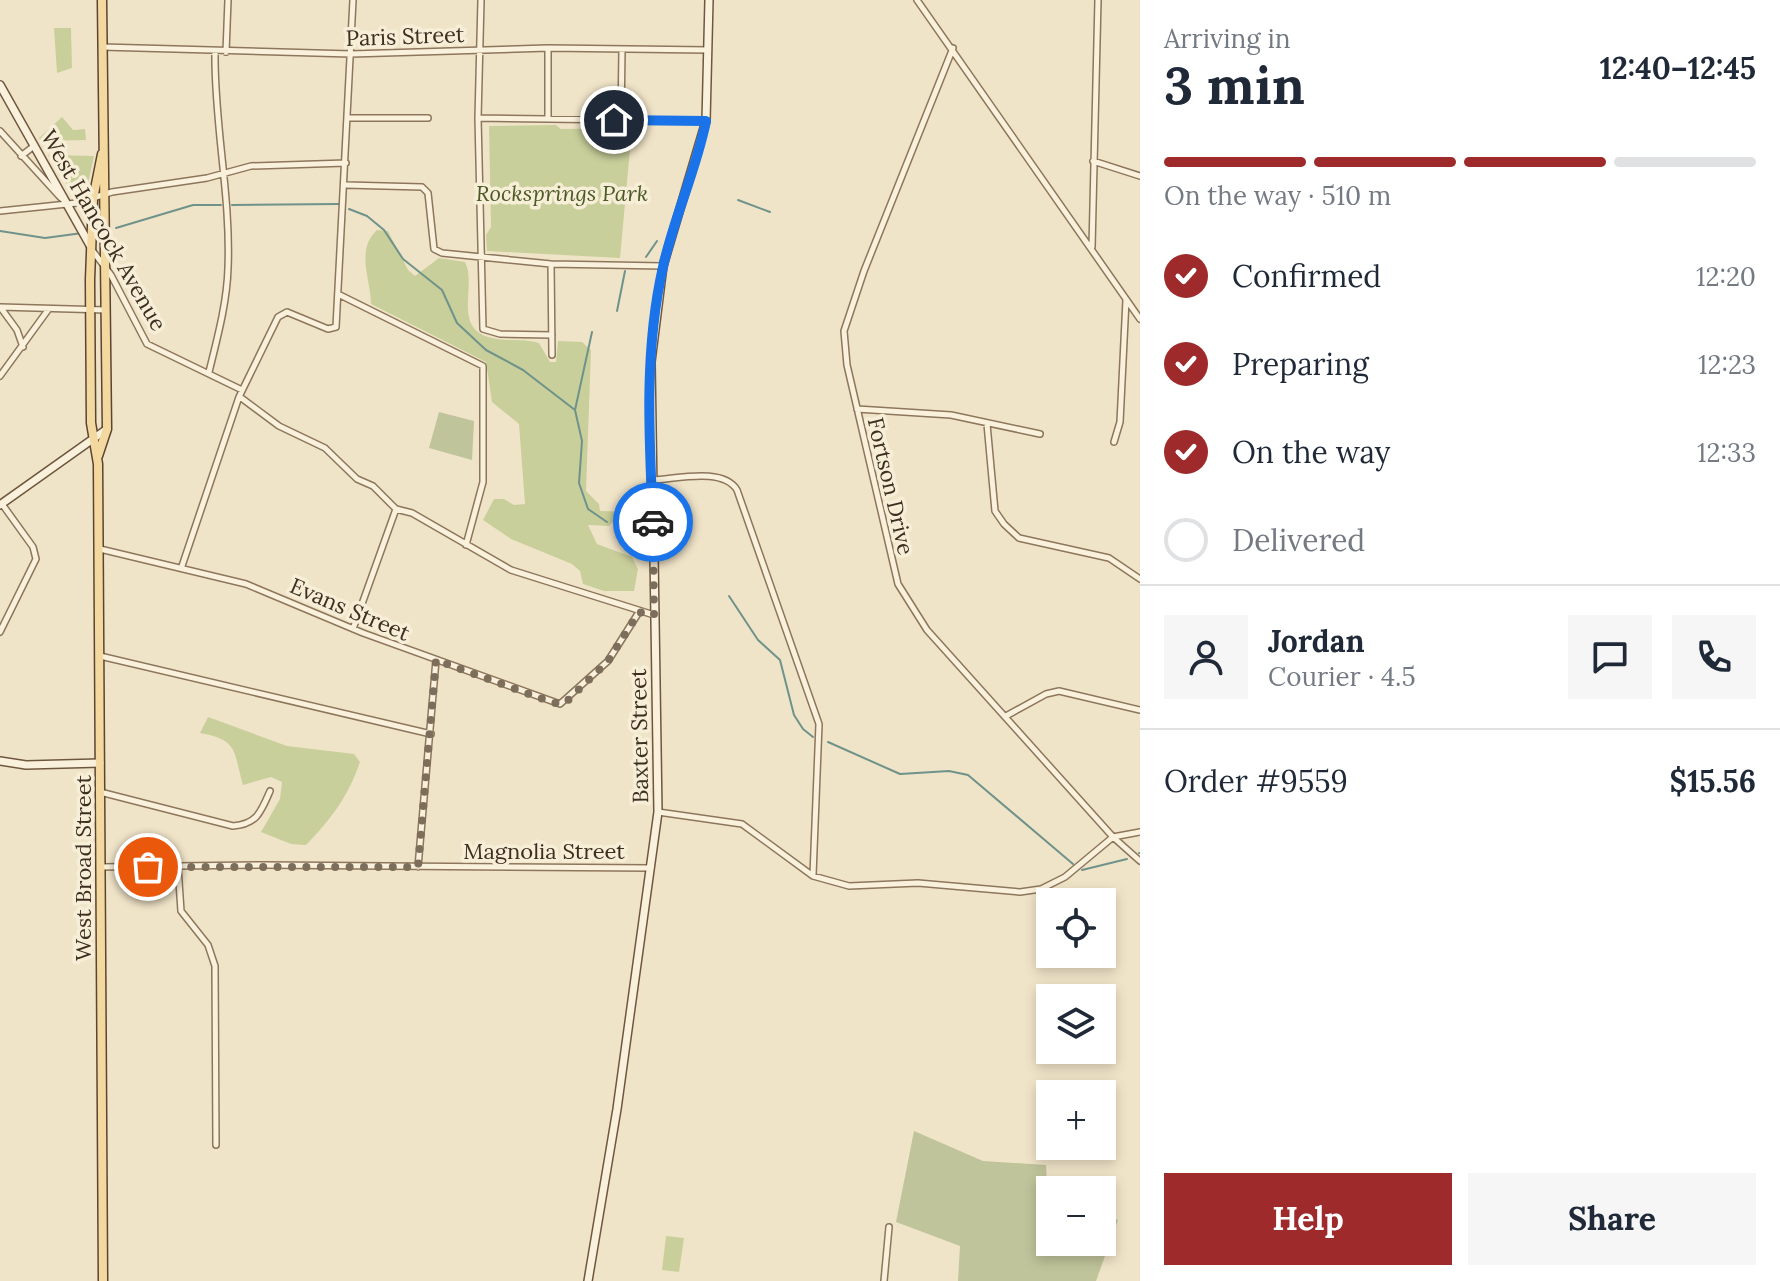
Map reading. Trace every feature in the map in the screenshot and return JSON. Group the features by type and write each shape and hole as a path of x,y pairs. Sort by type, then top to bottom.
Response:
{"main road":[{"name":"West Broad Street","path":"102,0 102,154 106,193 107,310 107,429 98,456 103,1281"},
{"name":"Baxter Street","path":"588,1281 658,812 651,358 663,266 706,121 709,0"},
{"name":"West Hancock Avenue","path":"0,85 91,248"},
{"name":"West Broad Street","path":"98,456 91,438 90,309 93,199 102,154"},
{"path":"1,504 107,429"},
{"path":"0,761 26,765 100,763"}],"street":[{"path":"226,52 228,0"},
{"path":"182,566 241,393 282,313 334,330 340,295 353,0"},
{"path":"481,0 478,118 483,329 500,334 552,335"},
{"path":"917,0 1140,319"},
{"path":"1092,248 1098,0"},
{"name":"Paris Street","path":"102,47 351,54 548,48 709,50"},
{"path":"548,48 548,120"},
{"name":"Fortson Drive","path":"953,48 848,316 844,345 857,409 902,594 927,630 1113,837 1140,861"},
{"path":"621,120 622,49"},
{"path":"209,372 228,270 215,101 215,52"},
{"path":"348,118 428,118"},
{"path":"478,118 706,121"},
{"path":"0,131 68,203"},
{"path":"21,156 34,146"},
{"path":"1093,161 1140,176"},
{"path":"0,211 93,199 106,193 260,165 346,163"},
{"path":"346,185 422,187 428,193 434,249 482,258 551,264 663,266"},
{"name":"West Hancock Avenue","path":"91,248 106,267 147,344 209,372 241,393 279,426 325,448 357,479 373,486 396,509"},
{"path":"551,264 552,355"},
{"path":"340,295 476,360 484,371 483,482 466,545"},
{"path":"1114,442 1120,422 1126,299"},
{"path":"0,307 107,310"},
{"path":"0,307 17,330 23,347"},
{"path":"0,376 48,310"},
{"path":"857,409 951,415 1040,434"},
{"path":"987,424 995,511 1004,524 1019,538 1109,558 1140,579"},
{"path":"651,480 720,476 731,480 737,490 819,724 813,876"},
{"path":"0,632 36,559 33,547 1,504"},
{"path":"353,629 396,509 412,513 511,570 654,615"},
{"name":"Evans Street","path":"99,548 182,566 264,590 353,629 562,704 608,661 639,612"},
{"path":"99,656 431,734"},
{"path":"418,867 436,660"},
{"path":"1006,716 1046,694 1059,691 1140,710"},
{"path":"100,792 233,826 258,819 270,791"},
{"path":"658,812 742,824 813,876 849,886 918,883 1011,891 1041,889 1065,877 1113,837 1140,832"},
{"name":"Magnolia Street","path":"100,867 651,868"},
{"path":"178,867 181,911 208,945 215,966 216,1145"},
{"path":"884,1281 889,1227"}],"green space":[{"path":"54,28 71,28 72,68 57,73"},
{"path":"62,117 73,130 85,129 86,140 41,141 39,138"},
{"name":"Rocksprings Park","path":"556,125 561,129 632,128 620,258 487,251 486,235 491,227 489,126"},
{"path":"48,155 94,156 86,193 74,195"},
{"path":"377,230 388,231 408,270 415,276 439,258 465,262 469,282 469,314 477,332 488,337 539,343 550,362 556,362 558,341 582,342 591,350 586,491 599,504 600,511 638,512 638,517 619,516 609,526 588,525 597,544 632,557 638,569 634,591 604,591 583,584 580,571 572,564 511,539 483,520 494,499 504,499 514,505 525,504 519,424 492,402 486,362 371,304 365,256 370,238"},
{"path":"439,412 474,421 472,460 429,448"},
{"path":"208,717 287,746 354,754 360,762 350,786 331,817 306,845 291,844 261,832 280,799 282,782 271,777 243,785 235,755 228,744 222,739 200,733"},
{"path":"914,1131 983,1161 1046,1165 1047,1176 1036,1176 1036,1256 1105,1256 1096,1281 958,1281 960,1246 896,1222"},
{"path":"666,1236 684,1238 679,1272 662,1270"}],"waterway":[{"path":"738,200 770,212"},
{"path":"232,205 339,204"},
{"path":"116,228 193,205 221,205"},
{"path":"349,209 367,216 384,230 403,259 442,290 457,323 486,350 523,370 575,410"},
{"path":"0,231 45,238 90,232"},
{"path":"646,257 657,241"},
{"path":"617,311 625,271"},
{"path":"592,332 575,410 582,441 579,483 588,509 607,522"},
{"path":"729,596 758,640 780,660 794,715 813,737"},
{"path":"828,742 900,774 949,771 968,775 1073,864"},
{"path":"1082,870 1127,859"}],"way so far":[{"path":"148,867 418,867 436,660 554,703 565,703 615,653 639,612 654,615 653,522"}],"route":[{"path":"614,120 706,121 668,247 654,314 649,408 653,522"}]}
